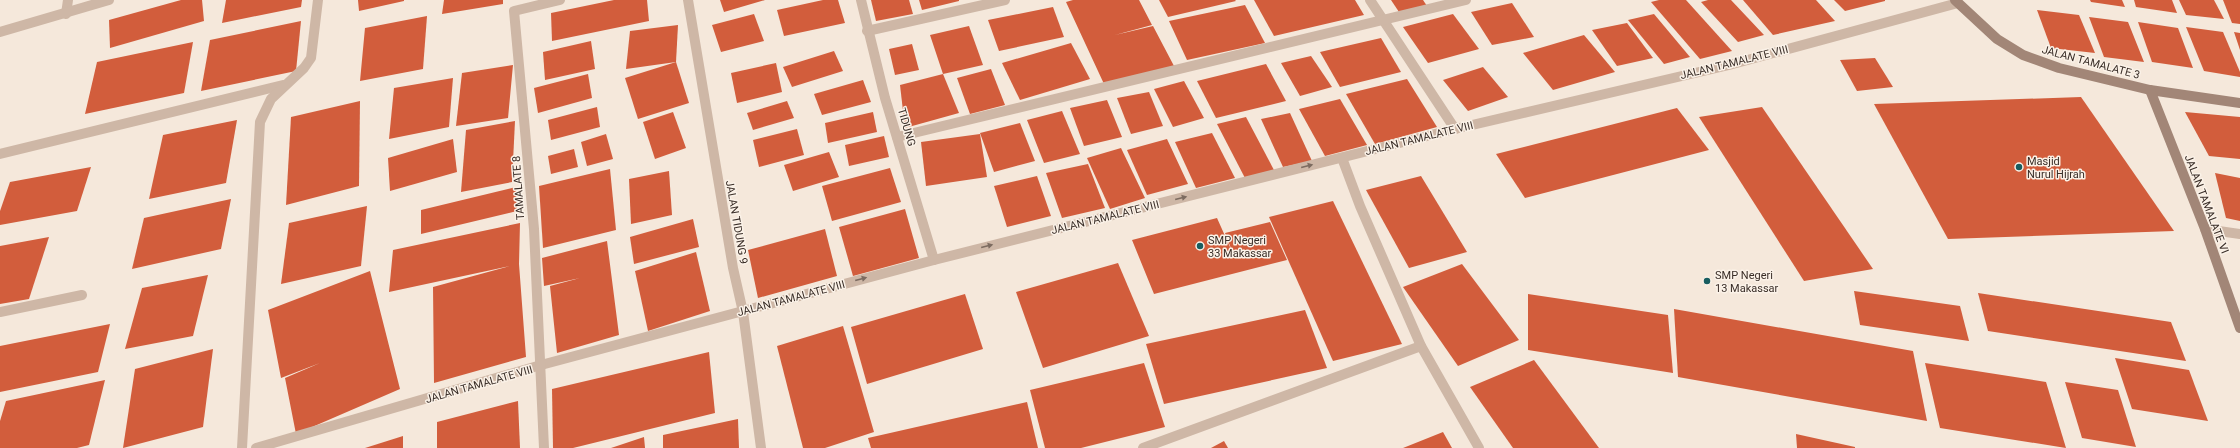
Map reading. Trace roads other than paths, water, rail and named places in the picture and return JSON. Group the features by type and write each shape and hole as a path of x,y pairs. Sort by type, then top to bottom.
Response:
{"street":[{"path":"66,14 68,0"},
{"path":"0,32 66,14 109,0"},
{"path":"242,448 260,122 271,99 283,86 304,68 311,58 318,0"},
{"name":"TAMALATE 8","path":"544,448 541,365 524,102 514,10 560,0"},
{"name":"JALAN TIDUNG 9","path":"688,0 733,268 743,312 761,448"},
{"name":"TIDUNG","path":"861,0 867,31 934,260"},
{"path":"867,31 1005,0"},
{"path":"1370,0 1455,129"},
{"path":"897,136 1466,0"},
{"name":"JALAN TAMALATE VIII","path":"256,448 541,365 934,260 1455,129 1729,65 1957,1"},
{"name":"JALAN TAMALATE 3","path":"1957,1 1997,39 2023,55 2059,68 2150,90 2240,103"},
{"path":"0,154 283,86"},
{"name":"JALAN TAMALATE VI","path":"2150,90 2205,229 2240,328"},
{"path":"1342,158 1360,206 1422,346 1479,448"},
{"path":"2205,229 2240,234"},
{"path":"0,312 82,295"},
{"path":"1143,448 1422,346"}],"place":[{"name":"Masjid Nurul Hijrah","path":"2019,167"},
{"name":"SMP Negeri 33 Makassar","path":"1200,246"},
{"name":"SMP Negeri 13 Makassar","path":"1707,281"}]}
